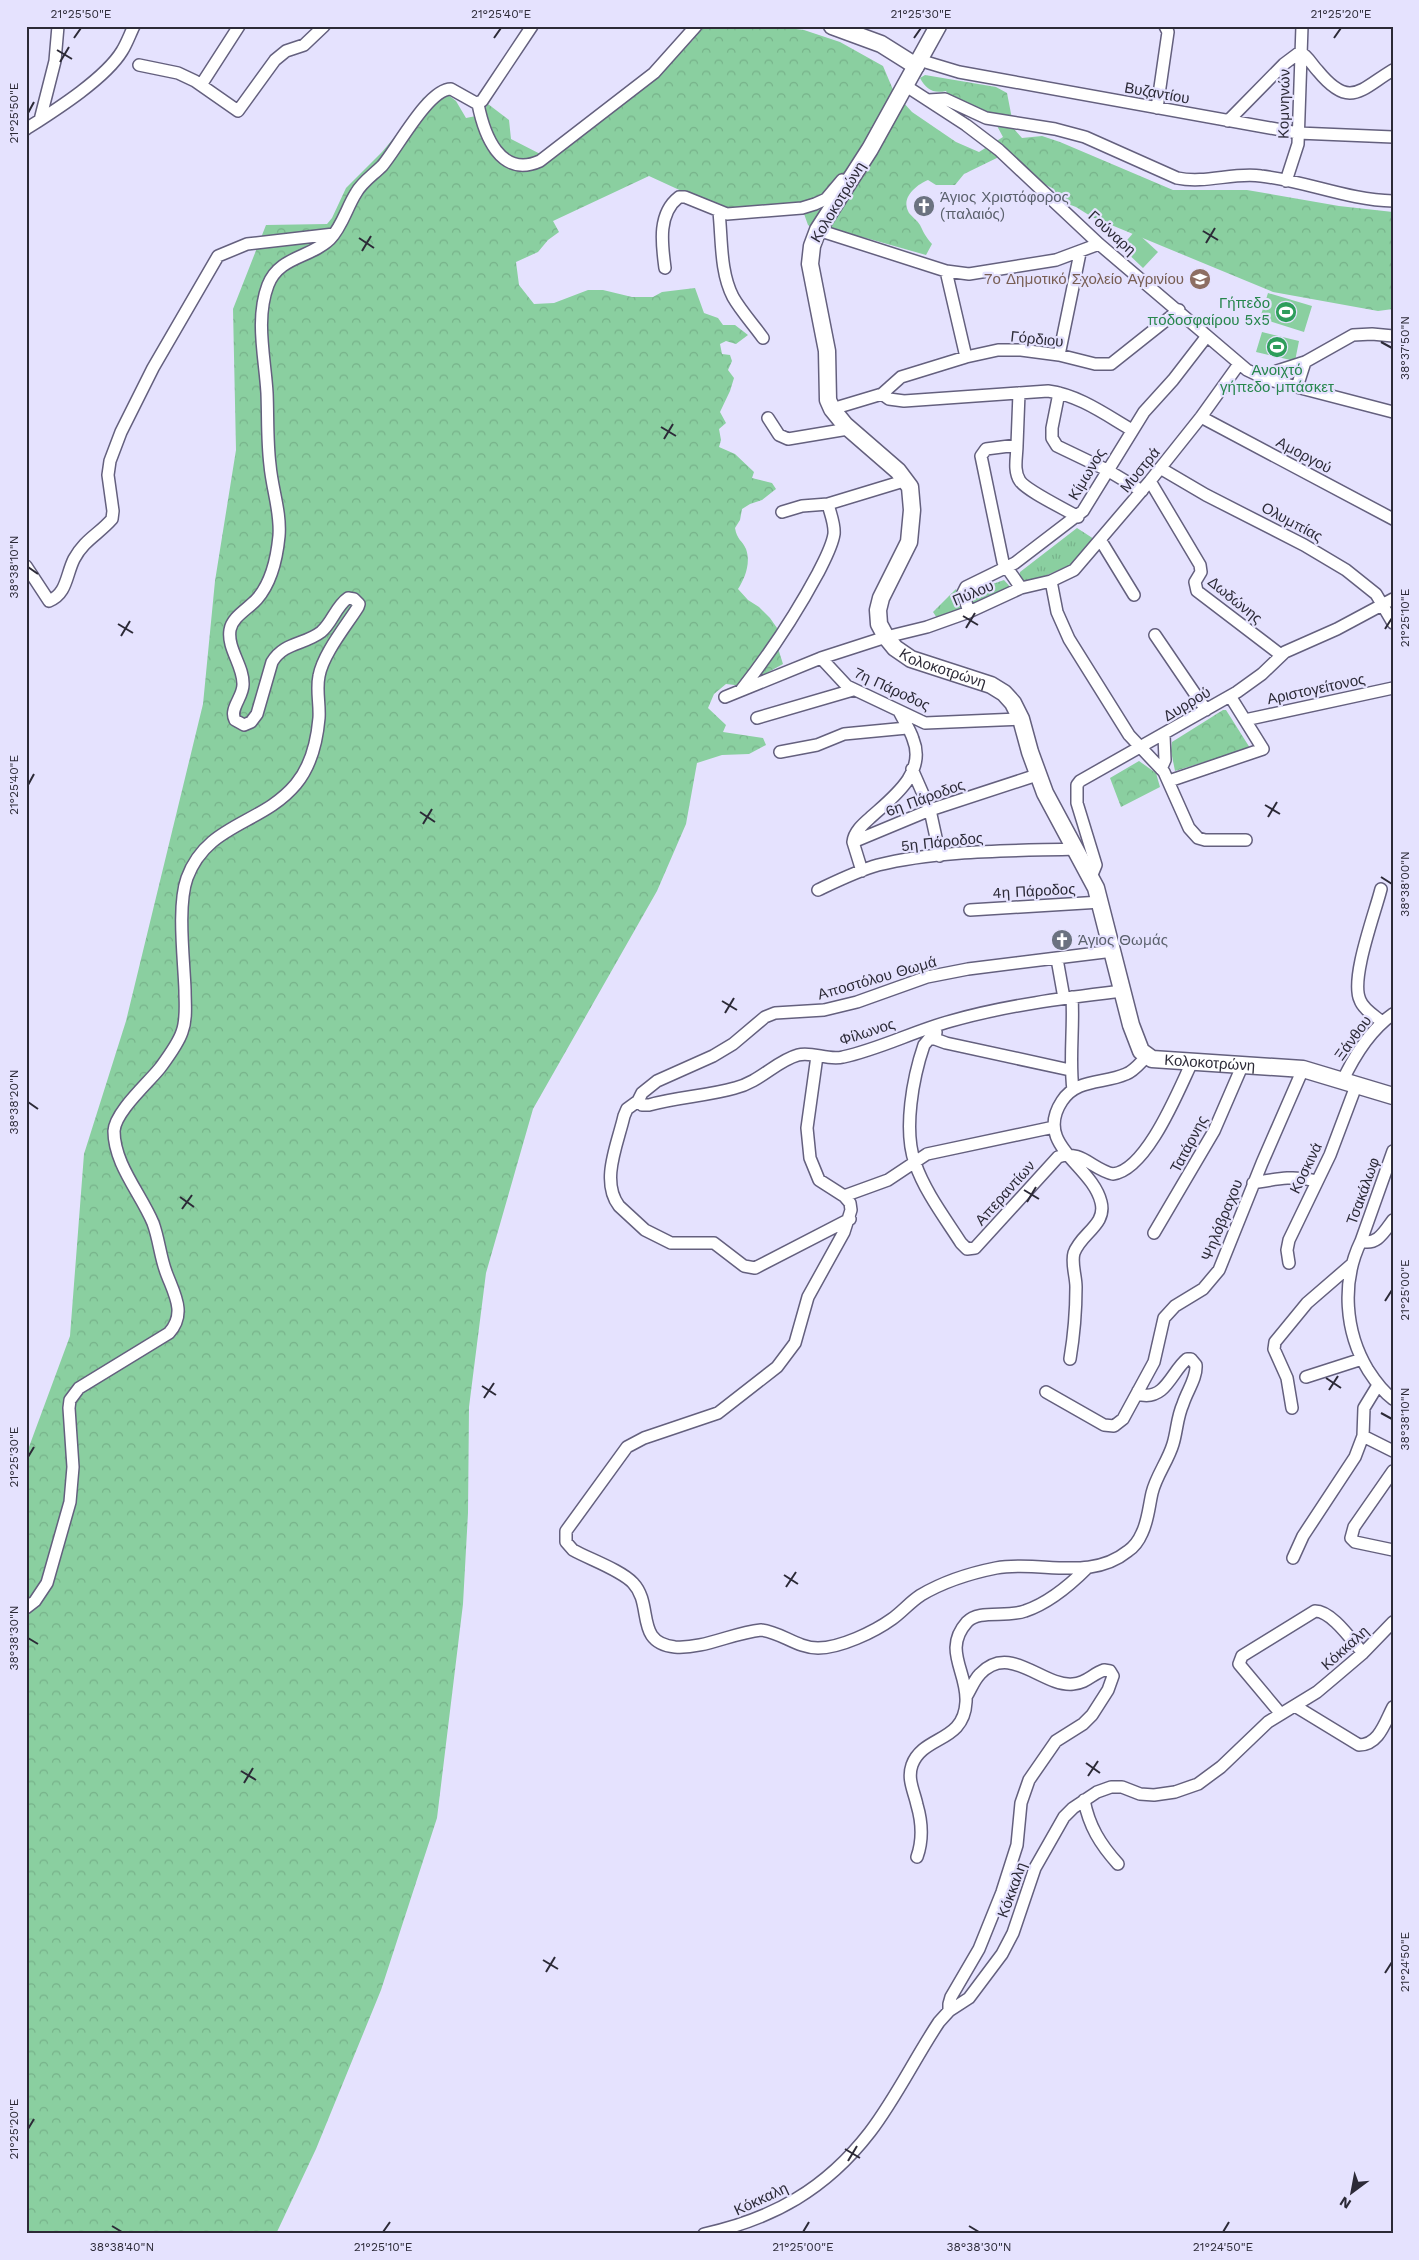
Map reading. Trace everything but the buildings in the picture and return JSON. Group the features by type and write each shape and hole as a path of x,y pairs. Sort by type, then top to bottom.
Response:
{"street":[{"path":"40,120 55,61 58,26"},
{"path":"26,129 65,104 110,65 122,50 134,26"},
{"path":"201,85 238,26"},
{"path":"139,66 178,73 201,85 238,111 275,60 286,51 304,45 324,26"},
{"path":"478,104 482,101 532,26"},
{"path":"26,1608 35,1600 47,1583 70,1502 73,1467 68,1408 70,1400 79,1388 169,1333 179,1316 178,1302 164,1268 158,1236 147,1210 123,1165 114,1132 115,1124 119,1117 162,1066 183,1030 185,1003 182,918 183,893 186,879 199,855 219,835 270,808 302,776 313,751 319,718 319,674 359,604 354,598 348,598 320,633 289,645 276,654 254,718 244,725 235,720 234,711 242,692 243,676 233,647 230,630 236,618 264,590 275,563 279,536 270,466 267,392 261,339 267,286 272,277 286,262 325,243 334,234 356,192 385,162 422,111 437,94 446,89 451,89 478,104 486,135 497,153 508,161 520,165 532,165 540,161 642,83 666,60 696,26"},
{"path":"832,26 881,44 917,63"},
{"name":"Κολοκοτρώνη","path":"938,26 878,134 818,230 811,250 810,264 827,351 828,400 832,409 848,429 906,480 910,487 912,510 909,542 881,598 878,610 880,624 886,637 900,651 916,661 1000,690 1010,699 1022,719 1037,775 1053,809 1091,877 1101,902 1122,991 1136,1040 1146,1057 1159,1061 1243,1064 1303,1069 1393,1096"},
{"path":"1157,108 1168,32 1165,26"},
{"name":"Κομνηνών","path":"1286,181 1297,151 1302,26"},
{"path":"1228,121 1280,68 1300,52 1328,82 1343,92 1366,89 1393,70"},
{"name":"Βυζαντίου","path":"917,63 1298,134 1393,137"},
{"name":"Γούναρη","path":"906,86 966,125 999,150 1100,244 1179,310 1239,364 1266,380 1393,412"},
{"path":"928,100 945,99 986,118 1055,129 1085,137 1177,178 1215,179 1246,175 1286,181 1342,194 1393,201"},
{"path":"665,268 661,233 665,220 676,200 685,197 719,212 737,214 794,208 820,202 838,186 866,142 878,134"},
{"path":"719,212 728,286 739,306 763,338"},
{"path":"818,230 946,271 969,274 981,274 1056,260 1080,253 1100,244"},
{"path":"26,566 49,601 56,598 63,591 72,562 79,550 86,541 112,519 113,511 108,475 110,461 121,432 153,368 218,256 247,244 334,234"},
{"path":"1059,355 1080,253"},
{"path":"946,271 966,357"},
{"name":"Γόρδιου","path":"832,409 882,394 901,377 966,357 1005,350 1059,355 1095,364 1111,364 1179,310"},
{"path":"1266,380 1277,371 1305,362 1353,335 1393,336"},
{"name":"Κίμωνος","path":"969,612 963,593 968,585 1006,568 1083,511 1148,407 1173,380 1207,336"},
{"path":"1297,388 1305,362"},
{"name":"Μυστρά","path":"1051,580 1074,570 1101,541 1201,417 1239,364"},
{"path":"882,394 889,399 904,401 1019,392 1042,391 1059,393 1090,406 1132,430"},
{"path":"1019,392 1016,465 1020,480 1028,488 1078,516"},
{"path":"1059,393 1052,428 1054,442 1061,449 1108,470 1142,491"},
{"name":"Αμοργού","path":"1201,417 1393,519"},
{"path":"768,418 779,435 788,440 848,429"},
{"path":"1017,445 986,449 981,456 1001,552 1006,568 1021,588"},
{"name":"Ολυμπίας","path":"1160,468 1206,495 1331,561 1365,583 1388,602 1393,623"},
{"path":"782,512 802,506 828,504 906,480"},
{"name":"Δωδώνης","path":"1150,481 1200,565 1201,572 1195,582 1197,591 1281,655"},
{"path":"742,689 766,658 790,621 824,562 835,528 828,504"},
{"path":"1101,541 1134,595"},
{"path":"1051,580 1057,612 1069,639 1129,734 1161,769 1169,781 1192,834 1205,840 1246,840"},
{"name":"Πύλου","path":"725,697 786,674 821,658 886,637 927,627 969,612 1021,588 1051,580"},
{"name":"Δυρρού","path":"1091,877 1096,865 1077,803 1077,785 1087,776 1164,735 1230,696 1262,674 1281,655 1388,602"},
{"path":"1155,635 1206,710"},
{"name":"7η Πάροδος","path":"821,658 841,681 853,690 925,723 1022,719"},
{"name":"Αριστογείτονος","path":"1245,720 1393,688"},
{"path":"756,718 853,690"},
{"path":"1169,781 1263,748 1230,696"},
{"path":"862,871 853,842 854,837 862,825 900,792 912,769 915,744 899,711"},
{"path":"780,752 817,745 844,734 907,728"},
{"path":"1161,769 1165,760 1164,735"},
{"path":"912,769 930,810 940,856"},
{"name":"6η Πάροδος","path":"853,842 930,810 1037,775"},
{"name":"5η Πάροδος","path":"818,890 862,871 885,864 940,856 1075,849"},
{"path":"1381,889 1361,964 1358,986 1360,1002 1382,1022"},
{"name":"4η Πάροδος","path":"970,910 1101,902"},
{"name":"Αποστόλου Θωμά","path":"850,1219 750,1269 714,1243 680,1244 658,1238 619,1206 610,1188 612,1165 627,1109 657,1080 714,1056 733,1044 765,1017 775,1012 824,1010 857,1002 927,977 968,969 1113,951"},
{"path":"1056,959 1073,1020 1070,1070 1073,1090"},
{"name":"Φίλωνος","path":"640,1097 642,1105 649,1105 735,1088 763,1076 797,1055 845,1057 936,1025 979,1013 1122,991"},
{"name":"Ξάνθου","path":"1349,1084 1358,1051 1382,1022 1393,1014"},
{"path":"935,1039 936,1025"},
{"path":"914,1162 910,1114 926,1040 935,1039 1070,1070"},
{"path":"817,1056 808,1121 810,1158 818,1180 844,1196 851,1207 850,1219 814,1282 805,1304 795,1343 783,1360 718,1413 644,1438 627,1447 566,1531 566,1542 573,1550 633,1583 641,1597 650,1636 660,1643 675,1647 699,1645 761,1630 771,1632 802,1645 825,1647 851,1640 876,1629 920,1596 954,1580 978,1572 1006,1566 1087,1568 1117,1559 1138,1540 1144,1526 1154,1488 1173,1444 1179,1414 1196,1374 1196,1365 1191,1359 1185,1360 1168,1384 1153,1395 1142,1396 1138,1391"},
{"path":"1070,1359 1076,1316 1074,1255 1082,1240 1100,1221 1103,1208 1094,1185 1058,1141 1054,1127 1058,1107 1073,1090 1090,1082 1126,1075 1146,1057"},
{"path":"1067,1154 1077,1156 1110,1174 1118,1174 1126,1169 1142,1154 1157,1134 1192,1062"},
{"name":"Τατάρνης","path":"1154,1233 1214,1131 1243,1064"},
{"name":"Ψηλόβραχου","path":"1046,1392 1093,1420 1109,1427 1114,1426 1123,1419 1157,1353 1164,1318 1175,1306 1203,1289 1215,1275 1303,1069"},
{"name":"Κοσκινά","path":"1289,1263 1287,1250 1289,1240 1330,1155 1349,1084"},
{"path":"844,1196 888,1180 932,1152 1054,1127"},
{"name":"Τσακάλωφ","path":"1393,1151 1351,1265 1350,1324 1355,1345 1362,1359 1378,1385 1393,1399"},
{"name":"Απεραντίων","path":"914,1162 931,1196 964,1248 975,1248 997,1226 1052,1162 1058,1157 1067,1154"},
{"path":"1253,1183 1287,1177 1302,1177 1317,1181"},
{"name":"Τσακάλωφ","path":"1361,1241 1367,1243 1374,1242 1393,1220"},
{"path":"1292,1408 1287,1378 1274,1349 1275,1342 1308,1303 1351,1265"},
{"path":"1306,1378 1362,1359"},
{"path":"1293,1558 1303,1536 1353,1462 1363,1436 1364,1408 1378,1385"},
{"path":"1363,1436 1393,1451"},
{"path":"1393,1470 1354,1527 1350,1538 1355,1542 1393,1550"},
{"path":"917,1857 920,1845 921,1824 910,1781 911,1766 914,1759 924,1748 945,1737 958,1725 965,1712 966,1697 955,1647 957,1637 966,1623 979,1615 1006,1616 1034,1608 1054,1597 1087,1568"},
{"path":"1280,1713 1239,1664 1242,1656 1315,1611 1320,1611 1330,1616 1363,1653"},
{"name":"Κόκκαλη","path":"704,2234 742,2225 781,2208 802,2196 830,2174 870,2132 939,2022 949,2011 969,1998 1002,1954 1013,1933 1038,1862 1064,1817 1084,1800 1111,1787 1122,1787 1140,1794 1154,1795 1175,1792 1193,1786 1222,1767 1263,1726 1280,1713 1317,1692 1363,1653 1393,1622"},
{"path":"949,2011 949,2002 979,1950 1002,1892 1017,1845 1020,1803 1028,1780 1056,1741 1083,1724 1092,1715 1111,1684 1113,1676 1110,1671 1104,1670 1084,1682 1061,1684 1018,1663 1008,1662 994,1665 984,1670 966,1697"},
{"path":"1295,1706 1359,1745 1367,1745 1376,1739 1393,1707"},
{"path":"1084,1800 1089,1820 1099,1842 1118,1864"}],"green space":[{"path":"699,26 788,28 804,30 840,42 883,66 894,92 912,112 956,142 979,152 1003,137 996,124 951,99 946,91 937,92 930,90 920,78 925,75 996,87 1007,93 1014,129 1022,138 1042,136 1060,142 1173,190 1247,190 1339,206 1393,212 1393,309 1378,311 1273,292 1092,217 1076,207 1060,201 1054,189 1030,177 1005,154 964,174 955,185 936,185 928,180 914,189 906,202 909,213 919,223 932,244 926,255 866,238 814,229 808,225 803,211 785,204 736,209 723,207 699,199 649,176 553,221 559,232 548,240 538,252 516,262 519,285 534,304 554,303 588,290 603,290 632,297 653,297 662,292 695,288 704,313 718,318 723,325 735,325 748,335 736,344 726,341 720,344 722,354 730,355 732,361 728,370 734,378 720,412 726,423 719,429 721,440 719,447 735,454 754,472 752,478 772,483 776,489 762,500 742,509 740,520 735,528 746,549 748,560 745,575 738,589 770,618 777,628 776,642 783,664 743,686 726,684 714,694 708,708 726,725 723,732 763,738 766,745 749,754 722,755 697,763 686,824 657,891 533,1109 486,1273 469,1407 468,1513 463,1604 437,1818 381,1990 316,2149 276,2234 26,2234 26,1455 70,1336 84,1154 126,1021 203,704 215,581 236,450 233,309 266,225 327,224 332,218 346,188 382,152 408,121 423,98 436,92 447,94 456,101 466,118 481,115 488,104 509,120 511,139 550,159 693,40"},
{"path":"1135,231 1158,252 1143,268 1121,247"},
{"name":"Γήπεδο ποδοσφαίρου 5x5","path":"1268,293 1312,306 1304,332 1260,318"},
{"name":"Ανοιχτό γήπεδο μπάσκετ","path":"1262,332 1299,341 1295,361 1256,352"},
{"path":"1077,528 1094,539 1070,565 1025,583 1019,576 1020,572"},
{"path":"1004,580 1013,590 972,610 967,593"},
{"path":"956,589 964,612 939,621 933,612"},
{"path":"1223,710 1226,710 1250,748 1175,771 1171,751 1172,742"},
{"path":"1139,761 1156,773 1160,787 1121,807 1110,778"}],"place":[{"name":"Άγιος Χριστόφορος (παλαιός)","path":"924,206"},
{"name":"7ο Δημοτικό Σχολείο Αγρινίου","path":"1200,279"},
{"name":"Γήπεδο ποδοσφαίρου 5x5","path":"1286,312"},
{"name":"Ανοιχτό γήπεδο μπάσκετ","path":"1277,347"},
{"name":"Άγιος Θωμάς","path":"1062,940"}]}
